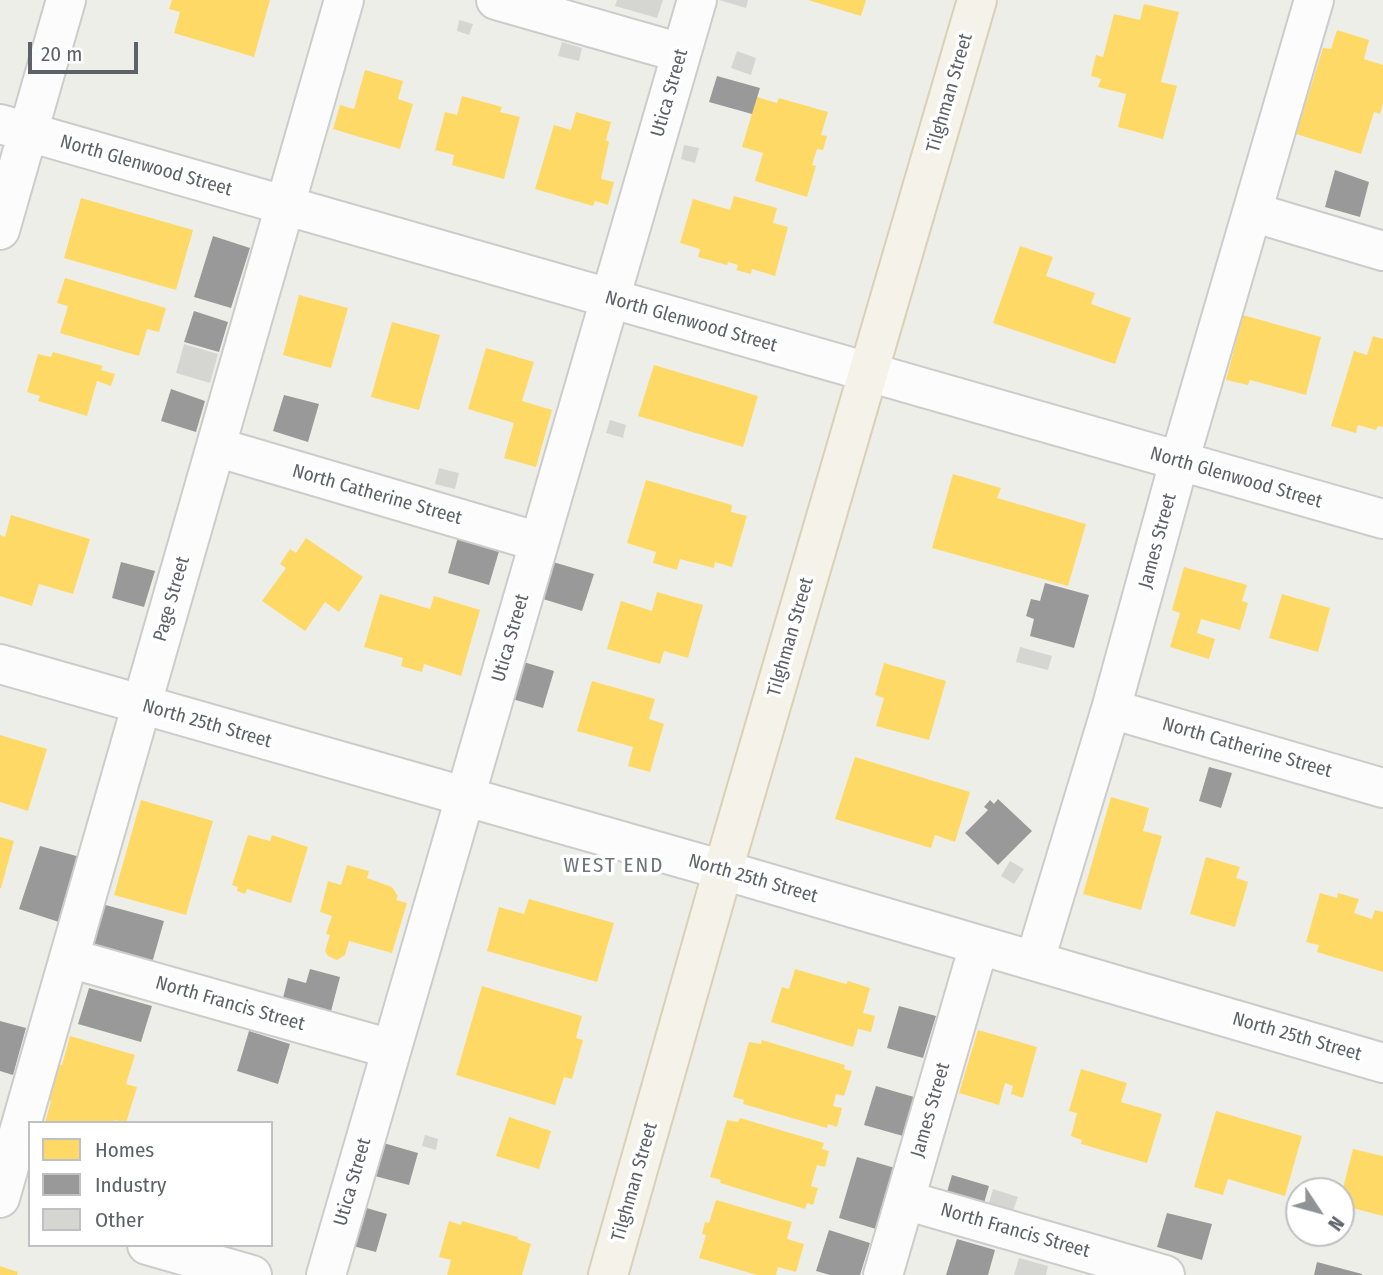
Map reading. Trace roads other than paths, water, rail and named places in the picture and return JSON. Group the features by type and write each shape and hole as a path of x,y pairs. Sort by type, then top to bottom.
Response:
{"main road":[{"name":"Tilghman Street","path":"608,1275 976,0"}],"street":[{"path":"0,230 14,128 66,0"},
{"name":"Page Street","path":"0,1198 344,0"},
{"path":"496,0 681,53"},
{"name":"Utica Street","path":"326,1275 697,0"},
{"name":"James Street","path":"1035,960 1111,709 1314,0"},
{"name":"North Glenwood Street","path":"14,128 1383,519"},
{"path":"1252,212 1383,251"},
{"name":"North Catherine Street","path":"216,447 539,542"},
{"name":"North 25th Street","path":"0,664 1035,960 1383,1063"},
{"name":"North Catherine Street","path":"1111,709 1383,788"},
{"name":"James Street","path":"883,1275 979,945"},
{"name":"North Francis Street","path":"69,958 391,1049"},
{"name":"North Francis Street","path":"905,1200 1165,1275"},
{"path":"0,1203 28,1211"},
{"path":"154,1247 252,1275"}],"district":[{"name":"WEST END","path":"614,866"}]}
